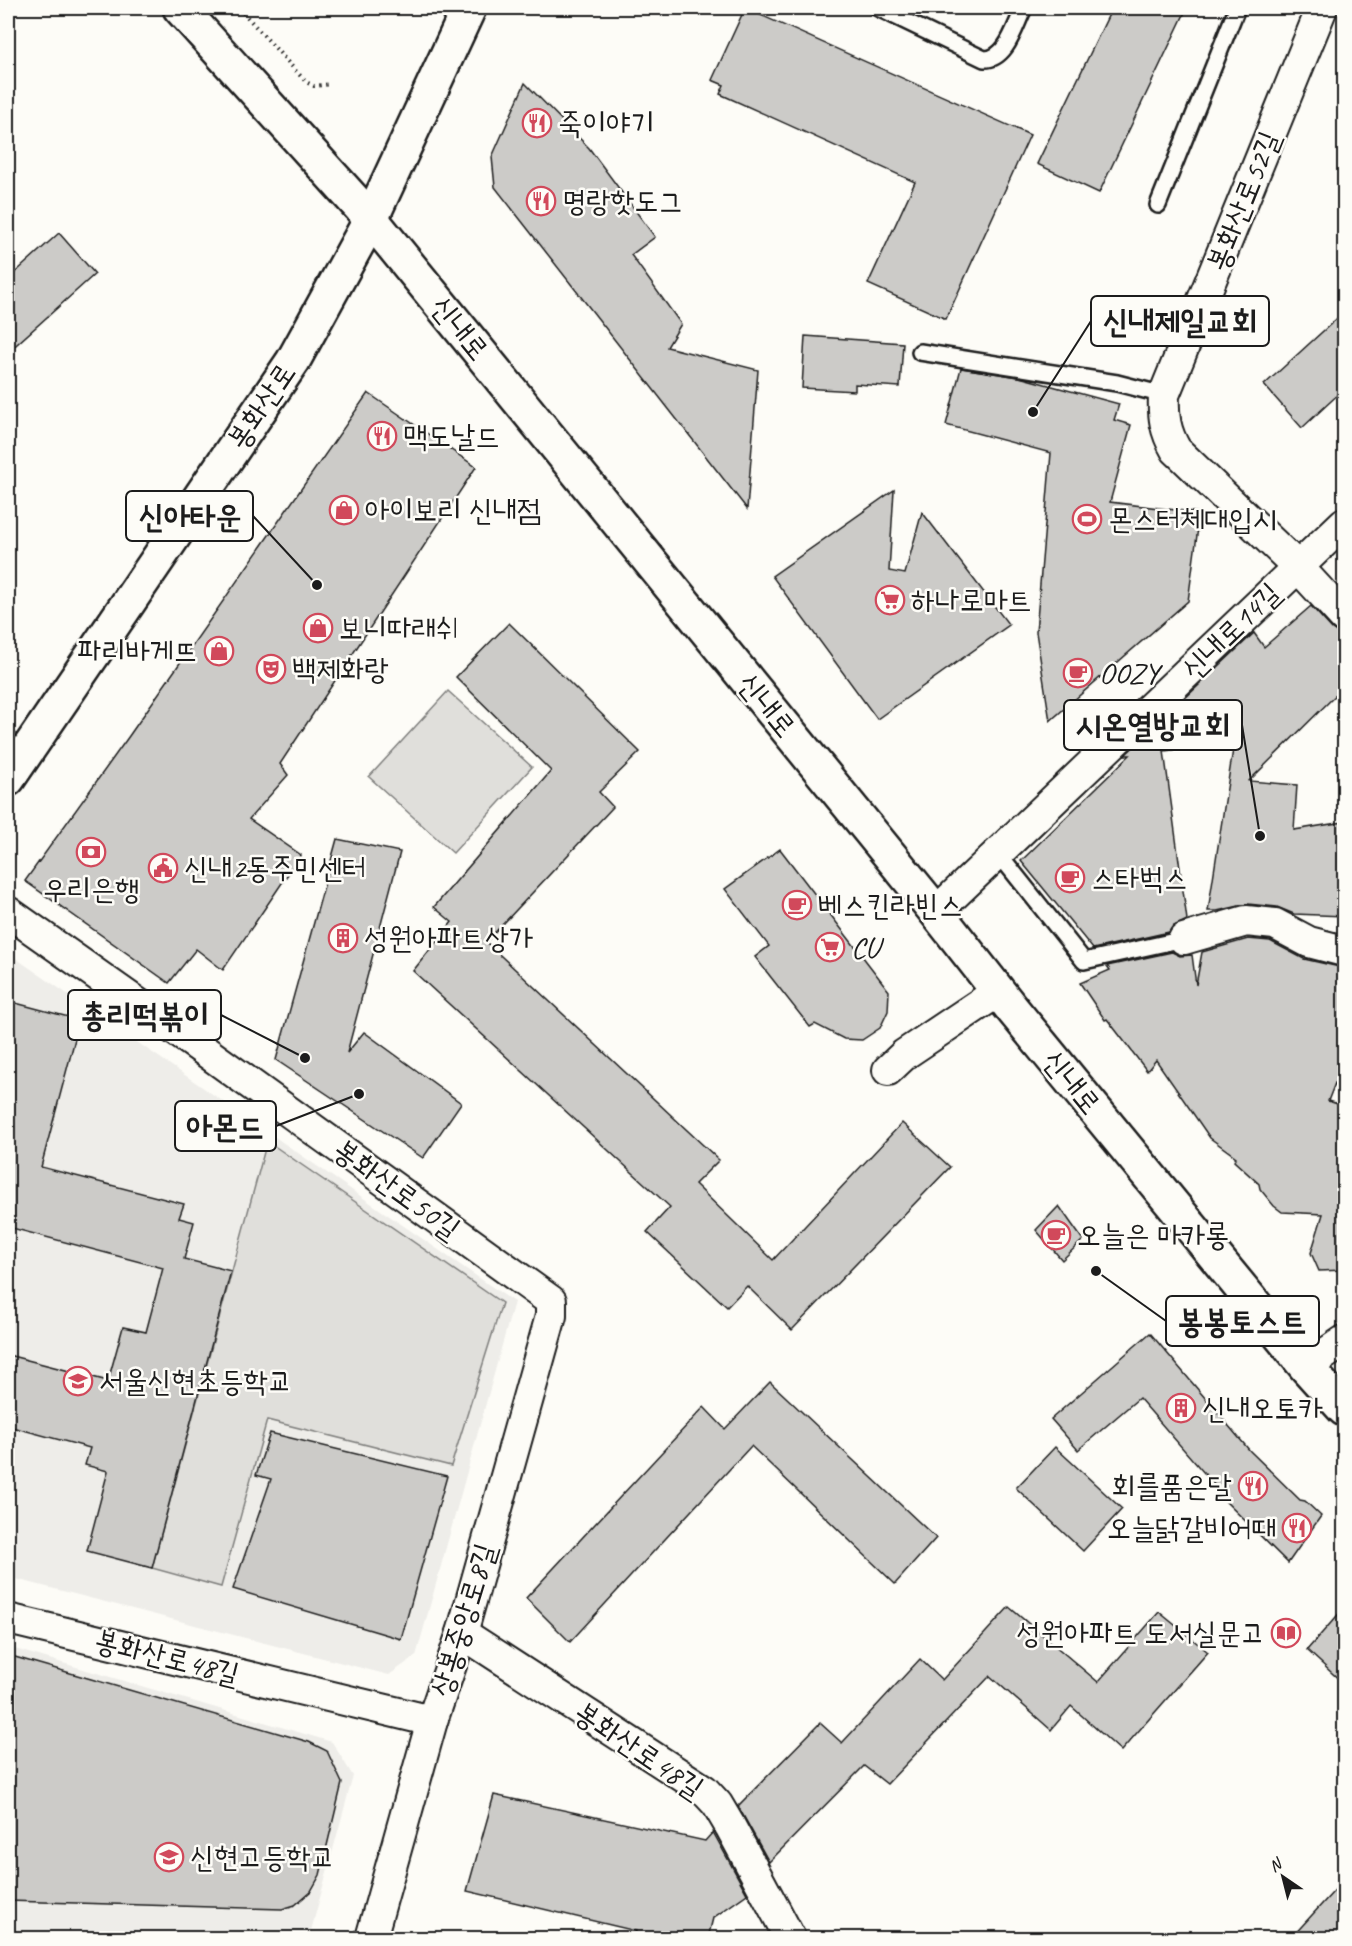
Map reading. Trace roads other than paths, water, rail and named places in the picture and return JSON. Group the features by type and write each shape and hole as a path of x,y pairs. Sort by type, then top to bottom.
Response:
{"main road":[{"name":"신내로","path":"180,8 371,219 1306,1367 1344,1409"},
{"name":"봉화산로","path":"8,779 293,361 371,219 469,8"}],"street":[{"name":"봉화산로52길","path":"1322,8 1164,394 1163,415 1167,435 1176,450 1298,567 1344,617"},
{"name":"신내로14길","path":"936,912 1344,523"},
{"name":"봉화산로50길","path":"8,912 246,1080 550,1301"},
{"path":"1184,939 1246,921 1275,924 1309,942 1344,951"},
{"path":"888,1071 905,1054 999,991"},
{"name":"상봉중앙로8길","path":"372,1938 432,1721 462,1633 551,1316 550,1301"},
{"path":"1306,1367 1344,1341"},
{"name":"봉화산로48길","path":"8,1618 432,1721"},
{"name":"봉화산로48길","path":"462,1633 704,1790 717,1804 790,1938"}],"lane":[{"path":"878,8 902,13 984,59 990,59 1004,49 1024,8"},
{"path":"1158,205 1237,8"},
{"path":"920,352 1117,382 1164,394"},
{"path":"998,853 1084,961 1184,939"}],"place":[{"name":"죽이야기","path":"537,123"},
{"name":"명랑핫도그","path":"541,201"},
{"name":"신내제일교회","path":"1033,412"},
{"name":"맥도날드","path":"382,436"},
{"name":"아이보리 신내점","path":"344,510"},
{"name":"몬스터체대입시","path":"1087,519"},
{"name":"신아타운","path":"317,585"},
{"name":"하나로마트","path":"890,600"},
{"name":"보니따래쉬","path":"318,628"},
{"name":"파리바게뜨","path":"219,651"},
{"name":"백제화랑","path":"271,669"},
{"name":"OOZY","path":"1078,673"},
{"name":"시온열방교회","path":"1260,836"},
{"name":"우리은행","path":"91,852"},
{"name":"신내2동주민센터","path":"163,868"},
{"name":"스타벅스","path":"1070,878"},
{"name":"베스킨라빈스","path":"797,905"},
{"name":"성원아파트상가","path":"343,938"},
{"name":"CU","path":"830,947"},
{"name":"총리떡볶이","path":"305,1058"},
{"name":"아몬드","path":"359,1094"},
{"name":"오늘은 마카롱","path":"1056,1235"},
{"name":"봉봉토스트","path":"1096,1271"},
{"name":"서울신현초등학교","path":"78,1381"},
{"name":"신내오토카","path":"1181,1408"},
{"name":"회를품은달","path":"1253,1486"},
{"name":"오늘닭갈비어때","path":"1297,1528"},
{"name":"성원아파트 도서실문고","path":"1286,1633"},
{"name":"신현고등학교","path":"169,1857"}]}
